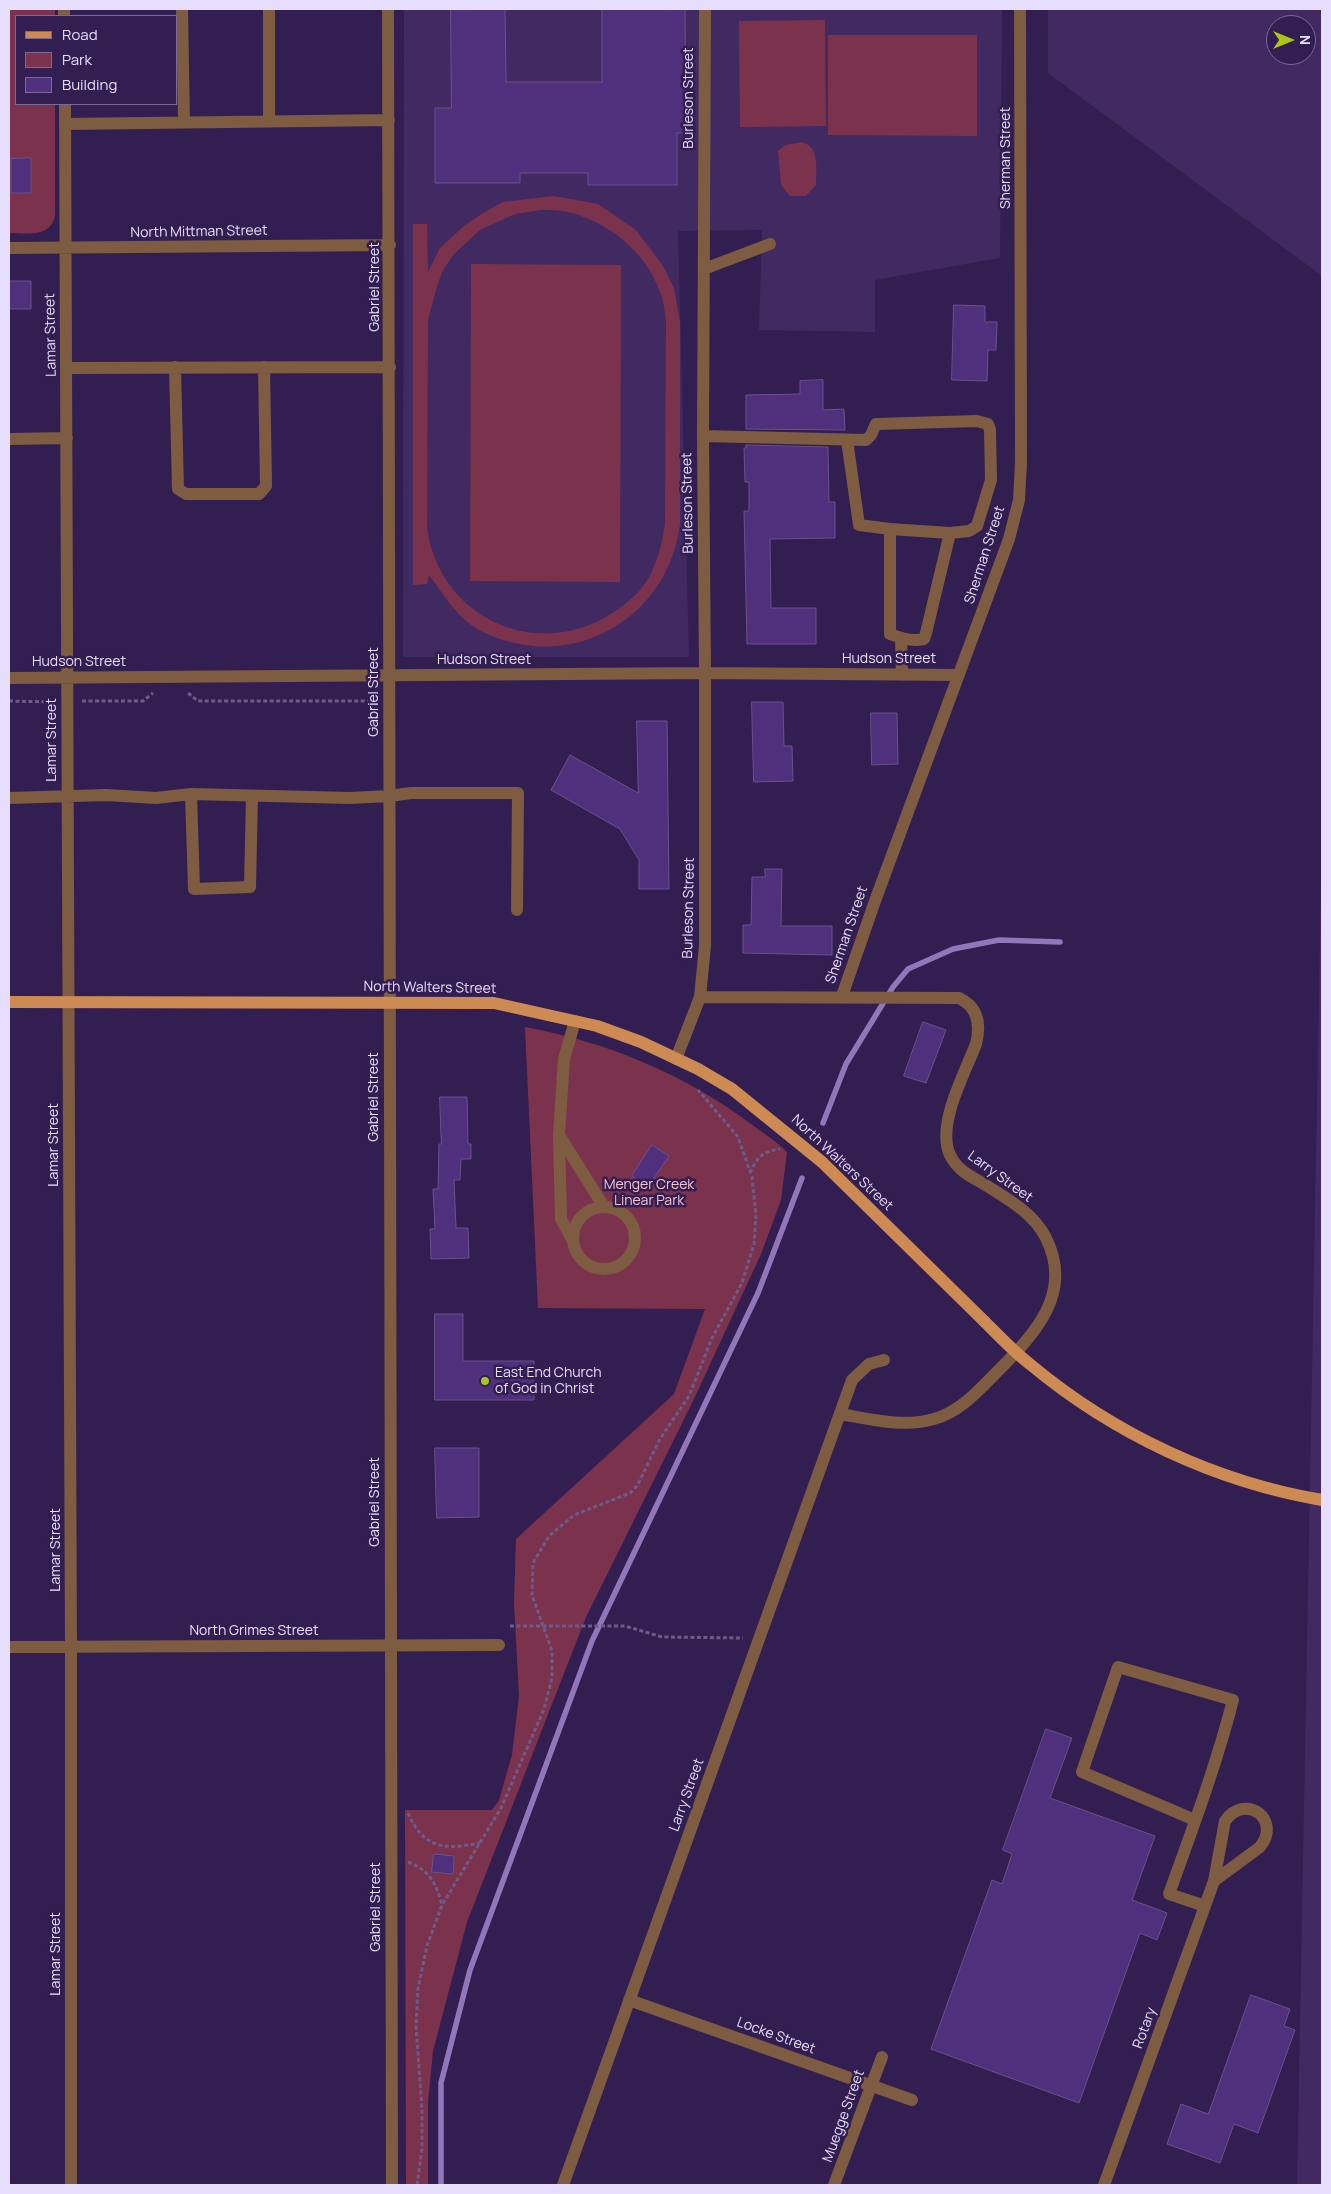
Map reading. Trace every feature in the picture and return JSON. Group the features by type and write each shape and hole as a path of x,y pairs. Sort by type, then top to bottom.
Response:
{"main road":[{"name":"North Walters Street","path":"9,1002 389,1001 494,1003 597,1026 641,1042 732,1089 801,1143 1030,1365 1110,1422 1202,1467 1245,1483 1322,1500"}],"street":[{"path":"182,9 184,122"},
{"path":"270,9 270,121"},
{"name":"Gabriel Street","path":"388,9 390,245 389,1001 392,2185"},
{"name":"Burleson Street","path":"676,1059 700,997 704,946 704,9"},
{"name":"Sherman Street","path":"842,996 874,901 1009,539 1019,500 1022,463 1020,9"},
{"name":"Lamar Street","path":"64,105 69,1003 71,2185"},
{"path":"65,124 389,120"},
{"path":"704,269 770,244"},
{"name":"North Mittman Street","path":"9,248 390,245"},
{"path":"175,367 178,489 186,494 259,494 266,486 264,367"},
{"path":"66,368 390,367"},
{"path":"703,436 866,440 871,435 876,424 977,421 988,424 990,430 991,480 977,526 969,531 950,533 859,525 847,440"},
{"path":"9,439 66,438"},
{"path":"890,529 889,628 890,634 901,638 924,639 950,533"},
{"path":"901,638 902,675"},
{"name":"Hudson Street","path":"9,678 705,674 959,675"},
{"path":"9,798 68,798 106,795 156,798 191,794 389,796 411,793 518,793 517,910"},
{"path":"191,794 194,889 250,887 252,796"},
{"path":"700,997 842,996"},
{"name":"Larry Street","path":"840,1414 904,1423 932,1420 947,1415 966,1403 1030,1338 1049,1307 1054,1287 1054,1262 1046,1238 1036,1222 1010,1200 959,1170 950,1155 946,1135 947,1120 979,1034 975,1010 966,1001 959,998 842,996"},
{"path":"573,1241 578,1221 594,1209 604,1207 614,1208 623,1213 630,1221 634,1230 635,1241 633,1251 627,1260 614,1268 599,1269 589,1266 576,1251 561,1218 559,1135 564,1059 575,1021"},
{"path":"559,1135 604,1207"},
{"name":"Larry Street","path":"563,2185 852,1380 869,1364 884,1360"},
{"name":"North Grimes Street","path":"9,1647 499,1644"},
{"path":"1195,1820 1082,1772 1118,1667 1233,1700 1223,1738 1195,1820 1169,1894 1205,1906"},
{"name":"Rotary","path":"1104,2185 1214,1881 1225,1821 1230,1814 1238,1810 1246,1808 1255,1810 1266,1823 1266,1840 1260,1847 1214,1881"},
{"name":"Locke Street","path":"629,2000 912,2100"},
{"name":"Muegge Street","path":"834,2185 882,2057"}],"path":[{"path":"9,702 143,701 155,691"},
{"path":"186,692 198,701 363,701 389,703"},
{"path":"417,2185 422,2149 422,2110 416,2026 418,1988 427,1946 442,1905 501,1808 544,1709 552,1678 552,1651 532,1596 531,1578 533,1563 549,1536 574,1515 630,1493 637,1486 660,1439 689,1396 712,1338 742,1283 754,1244 756,1216 750,1173 738,1137 698,1090"},
{"path":"750,1173 757,1159 762,1154 780,1149"},
{"path":"510,1626 624,1626 662,1637 744,1638"},
{"path":"408,1813 428,1842 457,1848 480,1843"},
{"path":"408,1862 425,1870 433,1879 442,1905"}],"shaded area":[{"path":"404,9 1002,9 1000,258 875,280 875,332 759,330 762,230 678,231 689,657 403,657"},
{"path":"1048,9 1322,9 1322,276 1048,73"},
{"path":"1322,829 1322,2185 1297,2185"}],"green space":[{"path":"9,9 55,9 55,15 15,15 15,105 55,105 55,216 48,228 43,231 37,233 9,233"},
{"path":"825,20 826,126 740,127 739,21"},
{"path":"828,35 977,35 977,136 828,135"},
{"path":"802,142 812,149 816,159 816,185 806,196 790,196 781,185 778,151 785,145"},
{"path":"554,196 598,204 636,230 663,266 674,288 680,322 680,524 672,558 657,587 636,611 610,630 581,642 549,646 516,643 483,632 459,614 429,575 427,584 413,585 413,224 427,224 428,272 440,248 464,226 503,202","holes":["541,210 565,211 583,217 598,223 624,241 636,252 654,277 660,292 666,323 665,523 657,560 642,588 617,610 588,626 557,633 527,632 498,624 472,608 451,587 435,559 427,527 428,320 438,283 443,270 454,254 480,230 515,214"]},
{"path":"471,264 621,265 620,582 470,581"},
{"name":"Menger Creek Linear Park","path":"525,1027 585,1041 644,1062 672,1075 725,1106 787,1152 781,1200 761,1254 694,1399 586,1617 467,1922 433,2051 428,2102 428,2185 406,2185 405,1810 492,1810 499,1800 512,1755 519,1696 514,1603 516,1539 674,1394 705,1309 538,1308"}],"building":[{"path":"451,9 505,9 506,82 602,82 602,9 685,9 686,133 677,133 677,185 588,185 588,173 520,173 520,183 435,183 435,108 451,108"},
{"path":"31,158 31,193 11,193 11,159"},
{"path":"9,281 31,281 31,309 9,309"},
{"path":"954,305 985,306 985,322 997,322 996,350 988,350 987,381 952,380"},
{"path":"823,380 823,410 844,409 845,430 746,429 746,395 800,394 800,381"},
{"path":"746,445 828,447 829,502 835,502 835,538 770,539 771,608 816,608 816,644 747,644 744,511 749,511 749,482 745,482 744,448 746,448"},
{"path":"752,702 783,702 784,746 792,746 793,781 754,782"},
{"path":"871,713 897,713 898,764 872,765"},
{"path":"637,721 667,721 669,889 639,889 639,860 620,829 551,790 570,755 638,793"},
{"path":"765,869 782,869 781,926 832,926 832,955 743,953 743,925 751,925 752,877 765,877"},
{"path":"923,1022 946,1030 926,1083 904,1076"},
{"path":"440,1097 467,1097 468,1144 471,1144 471,1159 461,1159 460,1180 454,1180 456,1228 468,1228 469,1258 431,1259 430,1229 435,1229 433,1189 438,1189 439,1144 441,1144"},
{"path":"652,1145 669,1156 648,1187 632,1176"},
{"name":"East End Church of God in Christ","path":"435,1314 463,1314 463,1361 534,1361 534,1400 435,1400"},
{"path":"435,1448 479,1448 479,1517 437,1518"},
{"path":"1046,1729 1072,1738 1050,1798 1155,1836 1132,1900 1167,1913 1157,1940 1140,1933 1079,2103 931,2049 992,1880 1002,1884 1012,1854 1003,1850"},
{"path":"434,1854 454,1856 453,1874 432,1872"},
{"path":"1251,1995 1290,2009 1284,2026 1295,2030 1258,2133 1234,2124 1220,2163 1167,2144 1181,2104 1208,2114"}],"waterway":[{"path":"823,1123 846,1064 893,987 908,969 953,949 999,940 1060,942"},
{"path":"441,2185 441,2083 470,1970 592,1641 758,1293 802,1178"}],"place":[{"name":"East End Church of God in Christ","path":"485,1381"}]}
